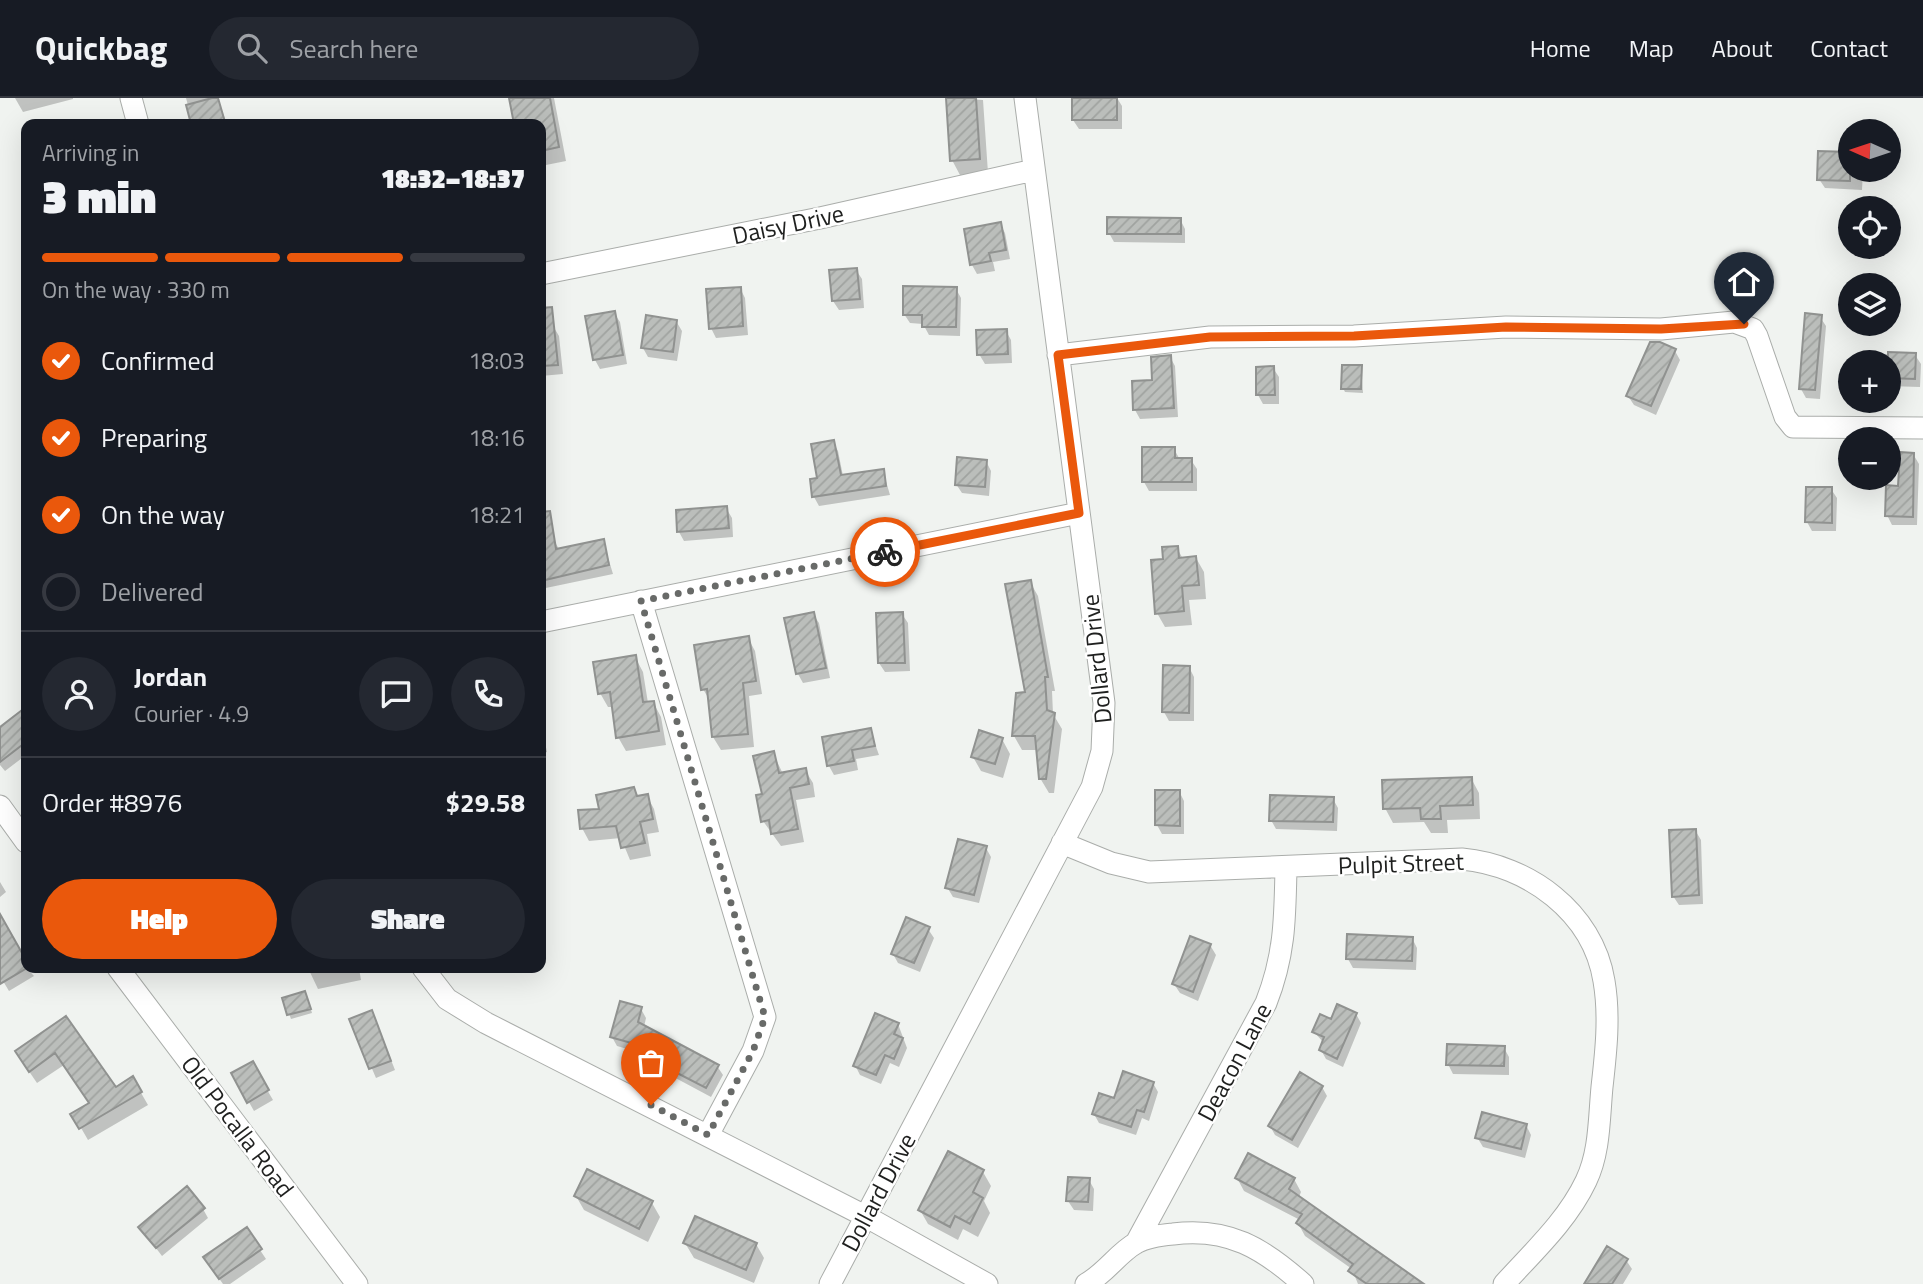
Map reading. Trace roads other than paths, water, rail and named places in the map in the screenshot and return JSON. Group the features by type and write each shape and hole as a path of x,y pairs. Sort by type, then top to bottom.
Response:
{"street":[{"path":"131,98 137,119"},
{"name":"Dollard Drive","path":"830,1284 1092,786 1104,731 1104,703 1026,98"},
{"name":"Daisy Drive","path":"546,273 821,218 1034,170"},
{"path":"1058,355 1210,337 1354,336 1506,327 1650,330 1734,322 1753,328 1785,417 1793,428 1923,428"},
{"path":"546,621 1079,513"},
{"path":"641,601 765,1017 753,1051 708,1135"},
{"path":"0,806 21,835"},
{"name":"Pulpit Street","path":"1062,843 1111,863 1149,872 1462,859 1503,866 1525,876 1570,911 1596,953 1604,979 1607,1008 1597,1149 1587,1179 1570,1209 1504,1284"},
{"name":"Deacon Lane","path":"1086,1284 1114,1265 1136,1243 1179,1168 1274,982 1284,944 1286,867"},
{"name":"Old Pocalla Road","path":"122,973 358,1284"},
{"path":"426,973 460,1008 865,1216 987,1284"},
{"path":"1136,1243 1193,1231 1218,1234 1273,1256 1303,1284"}]}
